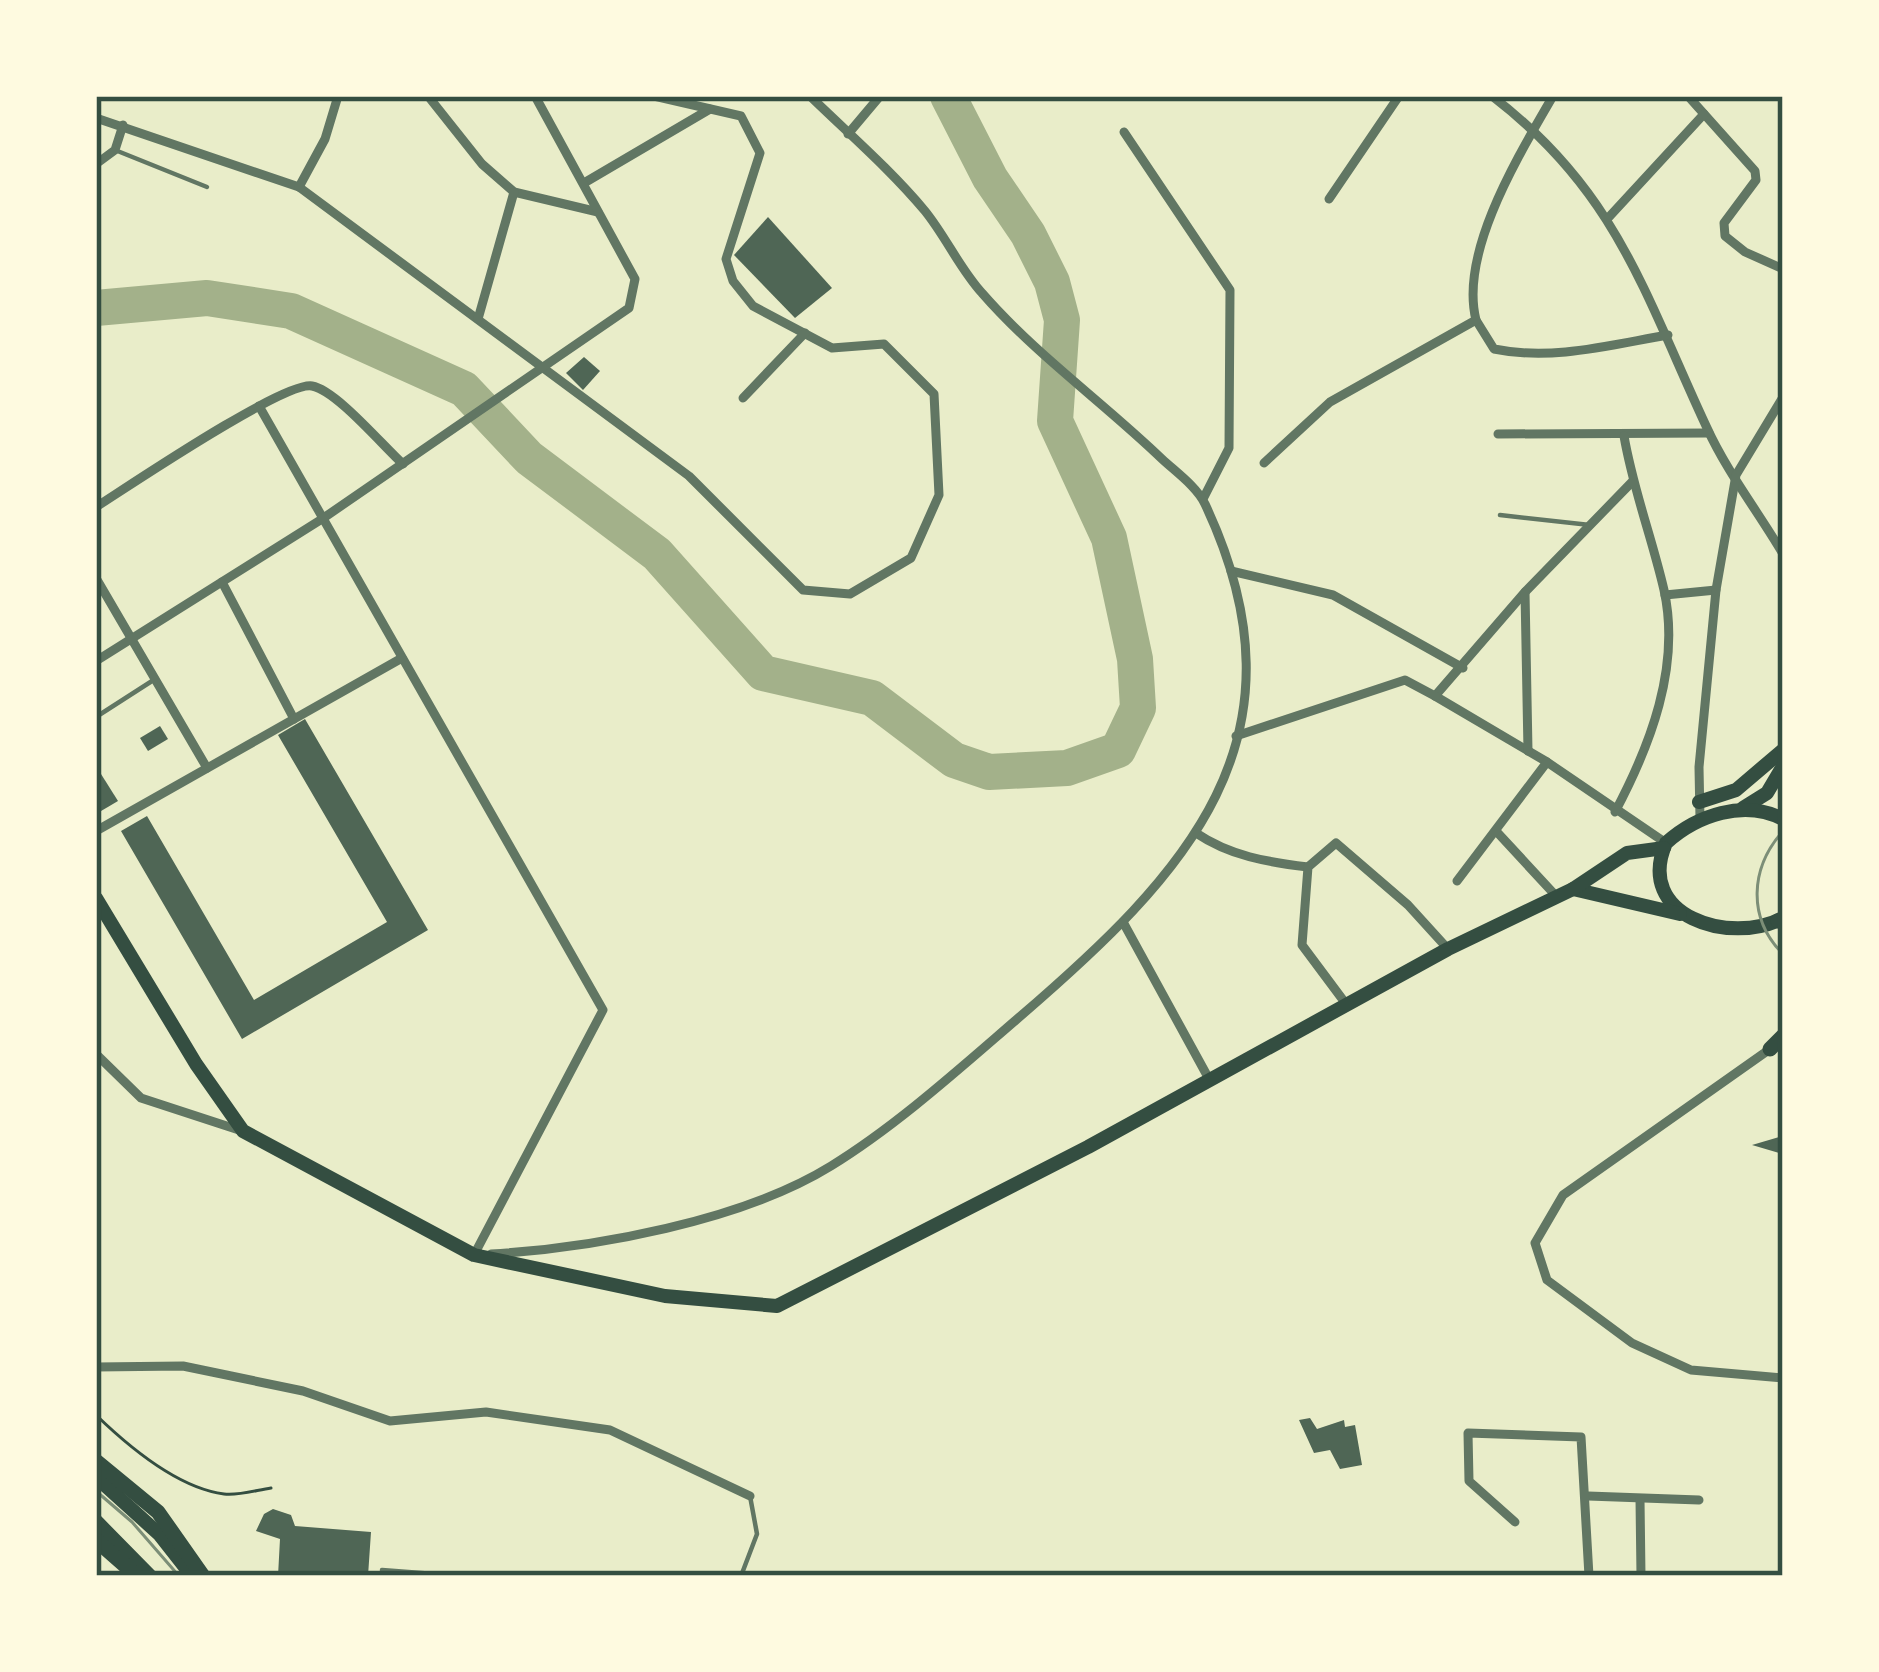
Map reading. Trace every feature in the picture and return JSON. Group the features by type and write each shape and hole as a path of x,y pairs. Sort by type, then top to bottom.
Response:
{"main road":[{"path":"1699,802 1736,790 1783,750"},
{"path":"1738,811 1767,793 1783,766"},
{"path":"96,898 196,1064 243,1131 474,1255 665,1296 776,1306 919,1236 1448,949 1574,889 1627,853 1665,845 1700,819 1760,811 1783,819"},
{"path":"1665,845 1662,884 1681,914"},
{"path":"1574,889 1725,928 1781,920"},
{"path":"96,1461 158,1513 203,1576"},
{"path":"96,1477 159,1534 192,1576"},
{"path":"96,1521 143,1573"},
{"path":"96,1540 143,1573"}],"street":[{"path":"299,187 326,139 338,96"},
{"path":"428,96 482,164 514,192 598,212"},
{"path":"96,661 322,519 628,308 635,279 535,96"},
{"path":"96,118 299,187 544,364 689,476 803,590 850,594 911,558 939,495 934,394 884,344 832,349 753,306 734,281 726,259 760,153 741,116 654,96"},
{"path":"474,1255 548,1251 638,1232 745,1204 830,1167 968,1062 1123,922 1196,833 1227,782 1248,675 1231,571 1203,499 981,293 926,212 810,96"},
{"path":"848,134 880,96"},
{"path":"1329,199 1399,96"},
{"path":"1492,96 1534,129 1609,217 1668,335 1709,433 1783,554"},
{"path":"1553,96 1478,250 1468,289 1476,320 1494,350 1520,355 1556,355 1668,335"},
{"path":"1688,96 1756,179 1724,223 1725,236 1745,252 1783,269"},
{"path":"584,182 710,109"},
{"path":"1609,217 1704,113"},
{"path":"96,164 115,150 123,125"},
{"path":"1124,132 1230,290 1229,448 1203,499"},
{"path":"478,319 514,192"},
{"path":"1264,463 1330,402 1476,320"},
{"path":"743,398 805,334"},
{"path":"96,507 259,406 313,386 403,464"},
{"path":"1700,819 1716,590 1736,475 1783,397"},
{"path":"259,406 603,1010 474,1255"},
{"path":"1498,434 1709,433"},
{"path":"1615,812 1640,764 1662,698 1665,595 1632,482 1624,436"},
{"path":"1435,696 1632,482"},
{"path":"1231,571 1289,580 1333,595 1463,668"},
{"path":"96,578 207,768"},
{"path":"223,582 294,719"},
{"path":"1665,595 1716,590"},
{"path":"1526,592 1528,751"},
{"path":"96,831 402,658"},
{"path":"1236,736 1405,680 1547,762 1665,845"},
{"path":"1457,881 1547,762"},
{"path":"1496,830 1557,898"},
{"path":"1196,833 1217,847 1261,861 1308,867"},
{"path":"1346,1004 1303,945 1308,867 1336,843 1448,949"},
{"path":"1123,922 1209,1079"},
{"path":"1779,1042 1563,1195 1535,1243 1547,1280 1632,1342 1691,1370 1783,1378"},
{"path":"96,1054 141,1097 243,1131"},
{"path":"96,1367 183,1366 303,1390 390,1420 486,1412 610,1430 750,1496"},
{"path":"1515,1522 1469,1481 1468,1433 1581,1437 1589,1576"},
{"path":"1588,1496 1699,1499"},
{"path":"1640,1499 1641,1576"}],"lane":[{"path":"115,150 207,187"},
{"path":"1500,515 1590,525"},
{"path":"96,717 156,678"},
{"path":"741,1576 757,1534 750,1496"},
{"path":"383,1576 382,1570 461,1576"}],"path":[{"path":"96,1415 123,1442 177,1475 224,1494 272,1488"}],"building":[{"path":"768,217 832,288 795,318 734,255"},
{"path":"584,357 600,371 583,390 566,373"},
{"path":"305,719 428,930 242,1039 121,831 147,816 254,1000 387,922 278,735"},
{"path":"160,726 168,739 148,751 140,738"},
{"path":"101,774 118,801 96,814 96,777"},
{"path":"1783,1136 1783,1154 1752,1145"},
{"path":"1310,1418 1317,1429 1344,1420 1345,1427 1355,1425 1362,1465 1340,1469 1330,1450 1314,1453 1299,1420"},
{"path":"273,1509 291,1515 295,1526 371,1532 368,1576 278,1576 280,1539 256,1531 264,1514"}],"waterway":[{"path":"96,308 207,298 291,311 464,389 529,458 657,554 763,673 872,698 954,760 989,772 1067,768 1118,750 1138,708 1135,659 1109,538 1055,421 1062,320 1052,282 948,96"}],"tram line":[{"path":"1783,831 1764,861 1757,893 1763,925 1783,954"},
{"path":"96,1491 132,1522 179,1576"}]}
